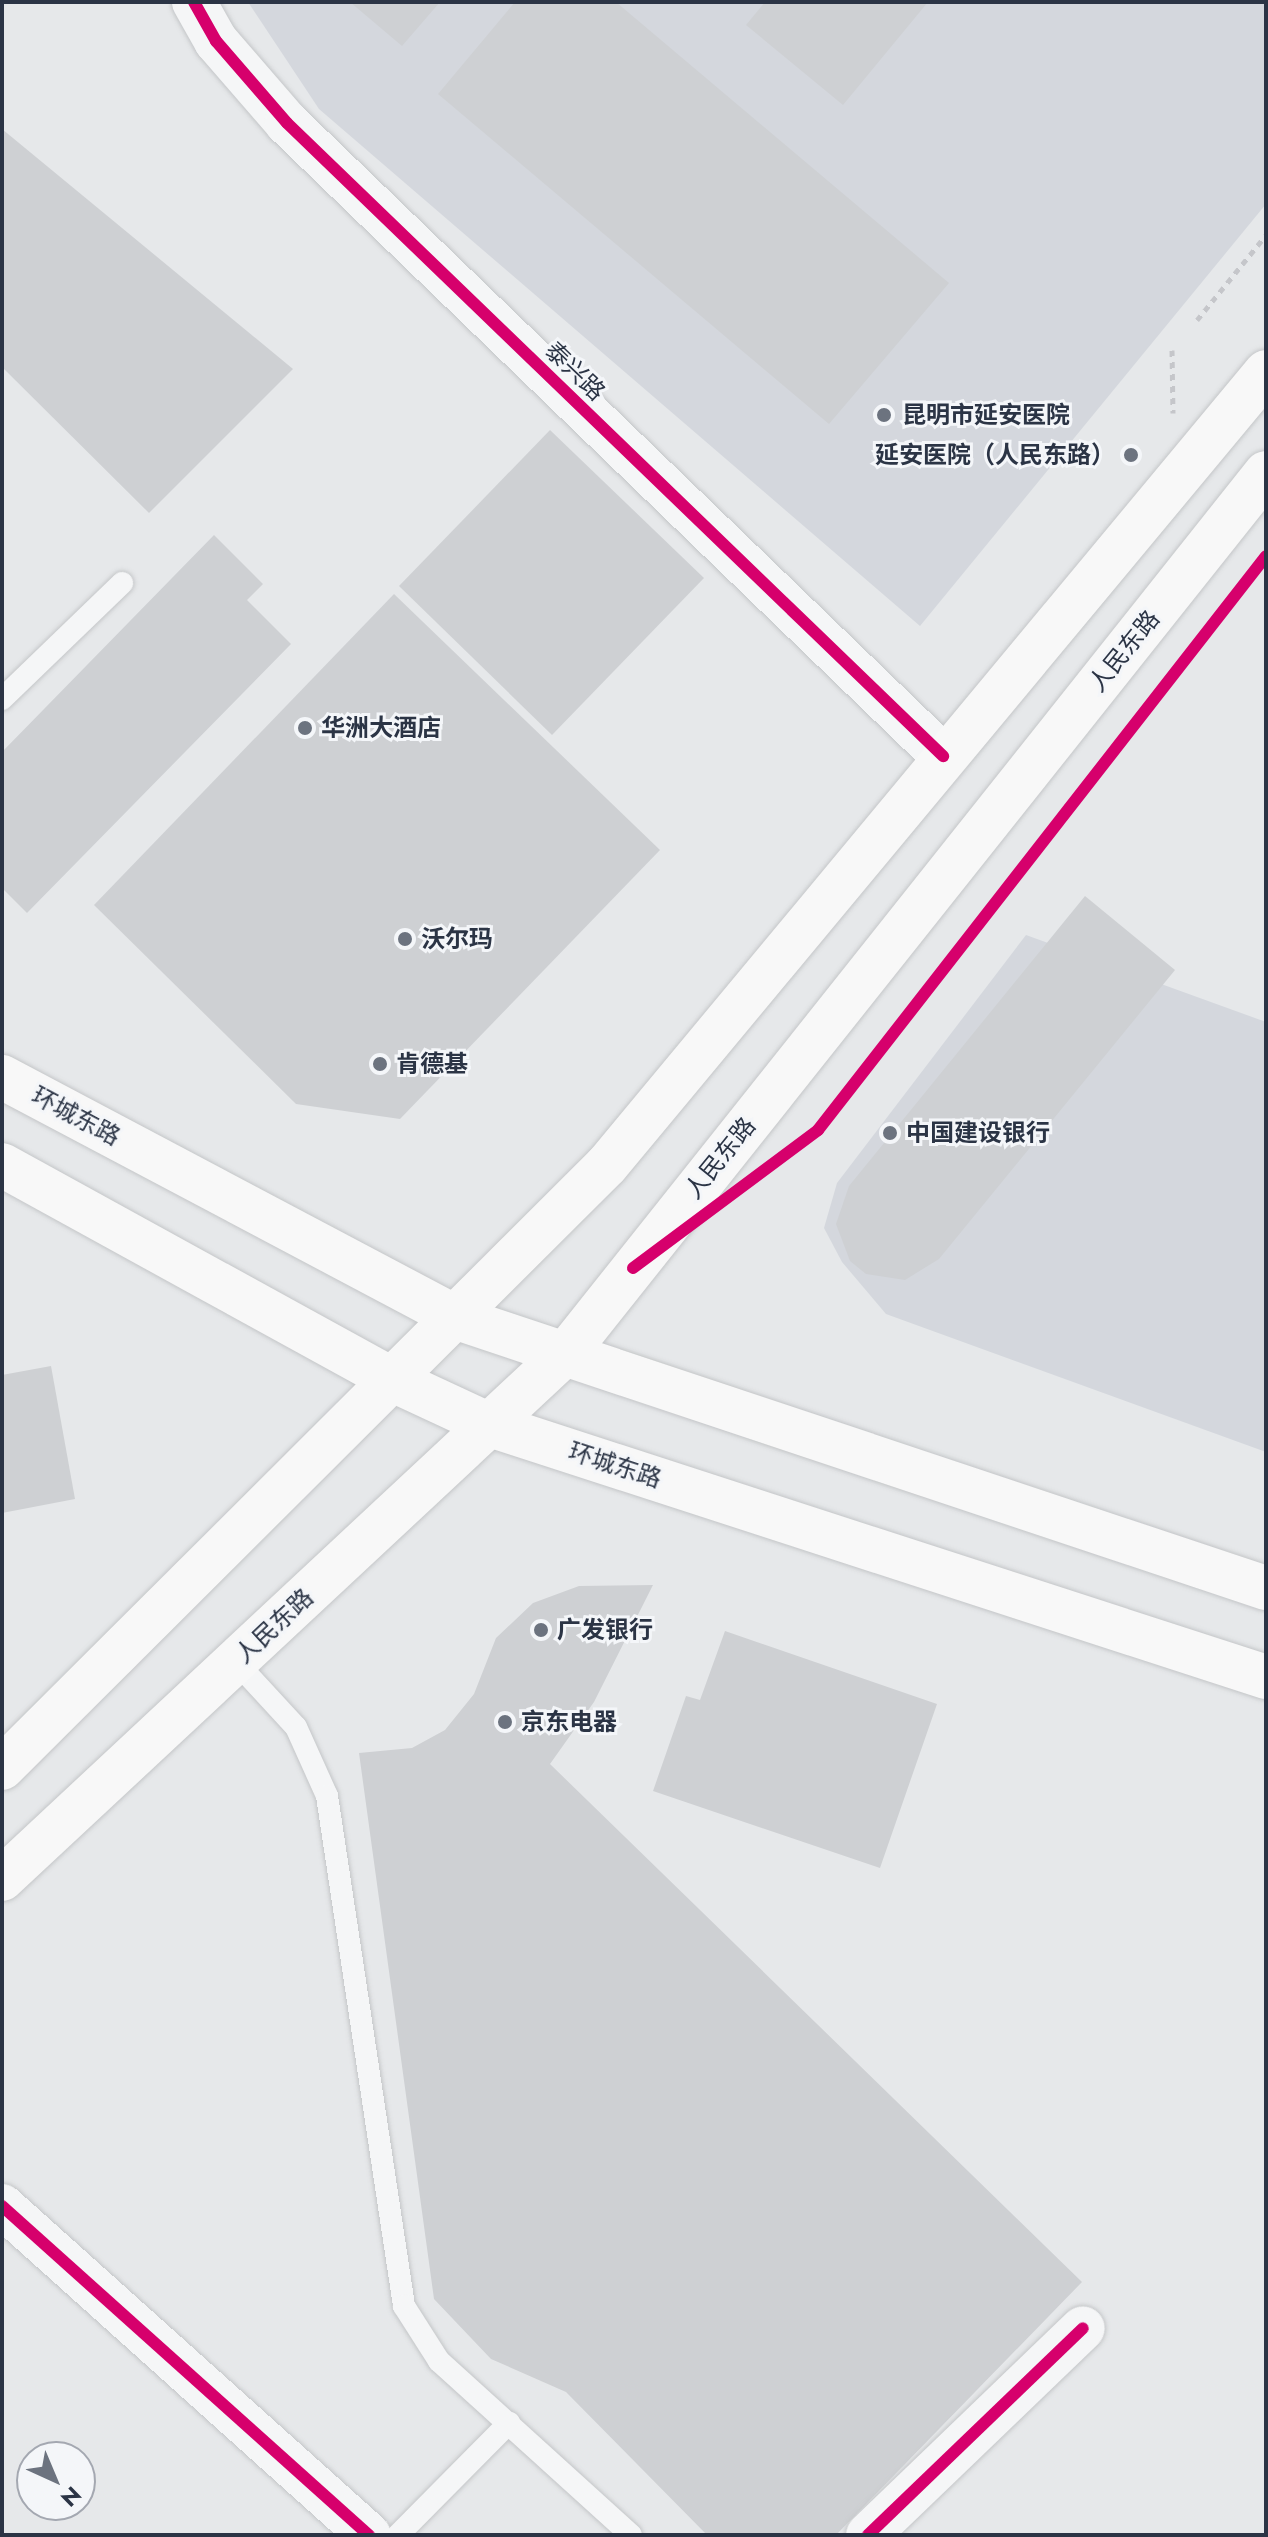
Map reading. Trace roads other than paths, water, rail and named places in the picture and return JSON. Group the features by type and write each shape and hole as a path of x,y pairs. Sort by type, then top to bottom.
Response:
{"main road":[{"path":"2,1768 395,1381 607,1165 943,756 1266,372"},
{"name":"人民东路","path":"2,1879 567,1352 1266,473"},
{"name":"环城东路","path":"2,1077 457,1318 567,1352 1266,1588"},
{"name":"环城东路","path":"2,1165 395,1381 490,1425 1266,1677"}],"street":[{"name":"泰兴路","path":"194,2 216,41 287,123 943,756"},
{"path":"2,2206 369,2535"},
{"path":"868,2535 1083,2328"}],"lane":[{"path":"2,699 122,583"},
{"path":"236,1662 296,1727 327,1796 404,2306 439,2361 631,2535"},
{"path":"398,2535 509,2423"}],"place":[{"name":"昆明市延安医院","path":"884,415"},
{"name":"延安医院（人民东路）","path":"1131,455"},
{"name":"华洲大酒店","path":"305,728"},
{"name":"沃尔玛","path":"405,939"},
{"name":"肯德基","path":"380,1064"},
{"name":"中国建设银行","path":"890,1133"},
{"name":"广发银行","path":"541,1630"},
{"name":"京东电器","path":"505,1722"}]}
